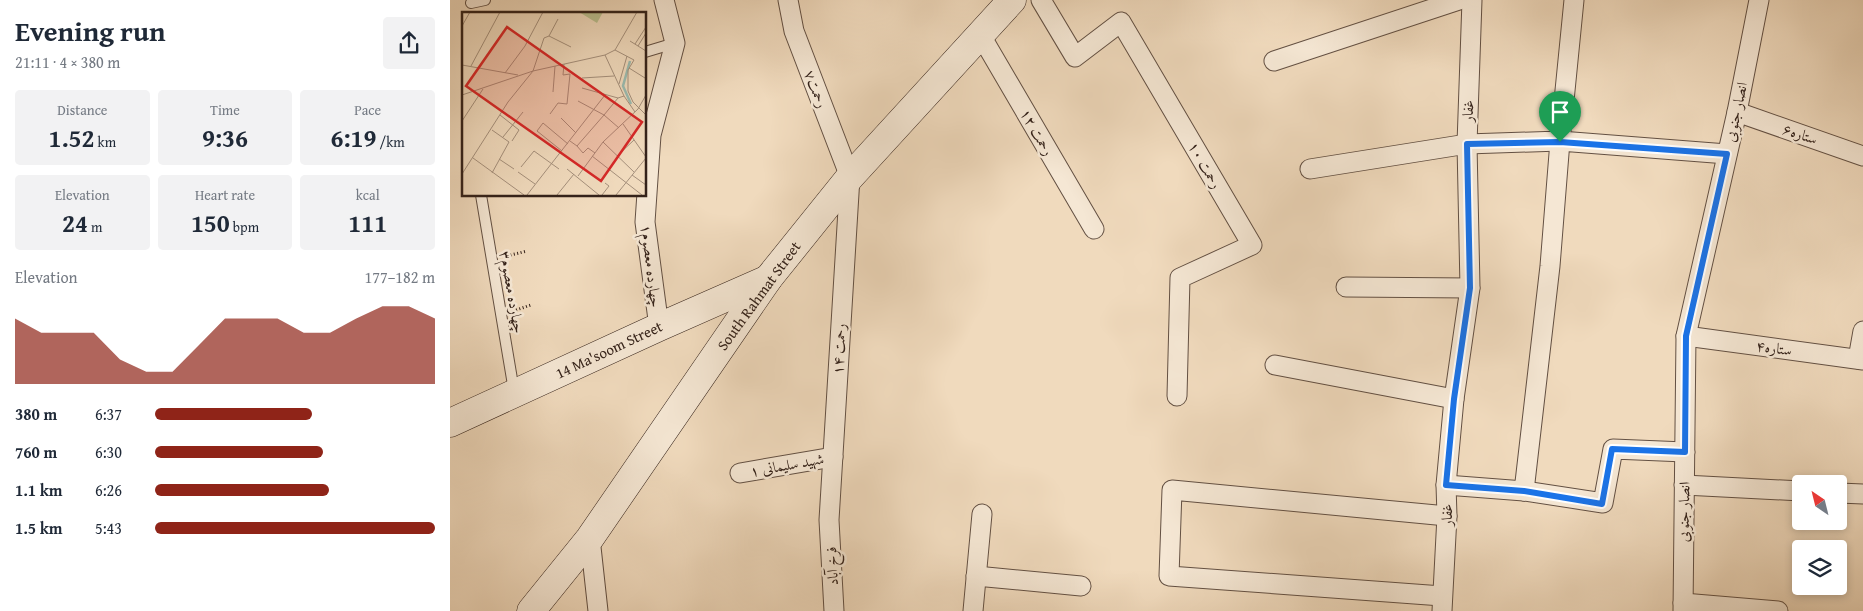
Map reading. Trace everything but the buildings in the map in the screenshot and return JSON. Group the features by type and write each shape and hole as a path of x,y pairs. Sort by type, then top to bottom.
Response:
{"street":[{"name":"چهارده معصوم۱","path":"659,327 645,222 651,135 675,43 664,0"},
{"name":"رحمت۷","path":"788,0 794,31 850,177"},
{"name":"South Rahmat Street","path":"532,611 590,538 768,279 850,177 1012,0"},
{"name":"رحمت ۱۰","path":"1041,0 1074,57 1121,22 1252,245 1180,278 1178,396"},
{"path":"1274,61 1459,0"},
{"name":"غفار","path":"1442,603 1447,516 1446,485 1454,399 1470,288 1467,144 1472,0"},
{"path":"1524,491 1550,266 1574,0"},
{"name":"انصار جنوبی","path":"1683,607 1686,336 1737,112 1759,0"},
{"name":"رحمت ۱۲","path":"980,34 1094,230"},
{"name":"ستاره۶","path":"1737,112 1863,156"},
{"path":"1310,169 1467,144 1560,142 1727,154"},
{"name":"رحمت ۱۴","path":"829,520 850,177"},
{"name":"14 Ma'soom Street","path":"450,423 768,279"},
{"path":"1346,287 1470,288"},
{"path":"1860,360 1863,331"},
{"name":"ستاره۴","path":"1686,336 1860,360"},
{"path":"1275,366 1454,399"},
{"path":"1446,485 1524,491 1602,504 1612,449 1685,452"},
{"name":"شهید سلیمانی ۱","path":"740,473 833,457"},
{"path":"1684,485 1792,491"},
{"path":"1442,603 1169,576 1172,490 1447,516"},
{"path":"1848,493 1863,494"},
{"path":"973,611 982,514"},
{"name":"فرخ آباد","path":"829,520 834,611"},
{"path":"590,538 598,611"},
{"path":"976,576 1081,586"},
{"path":"1683,607 1778,611"}],"lane":[{"path":"471,3 485,0"},
{"path":"646,52 675,43"},
{"name":"چهارده معصوم۳","path":"481,196 515,393"}],"path":[{"path":"492,259 527,251"}],"route":[{"path":"1560,142 1727,154 1686,336 1685,452 1612,449 1602,504 1524,491 1446,485 1454,399 1470,288 1467,144 1560,142"}]}
